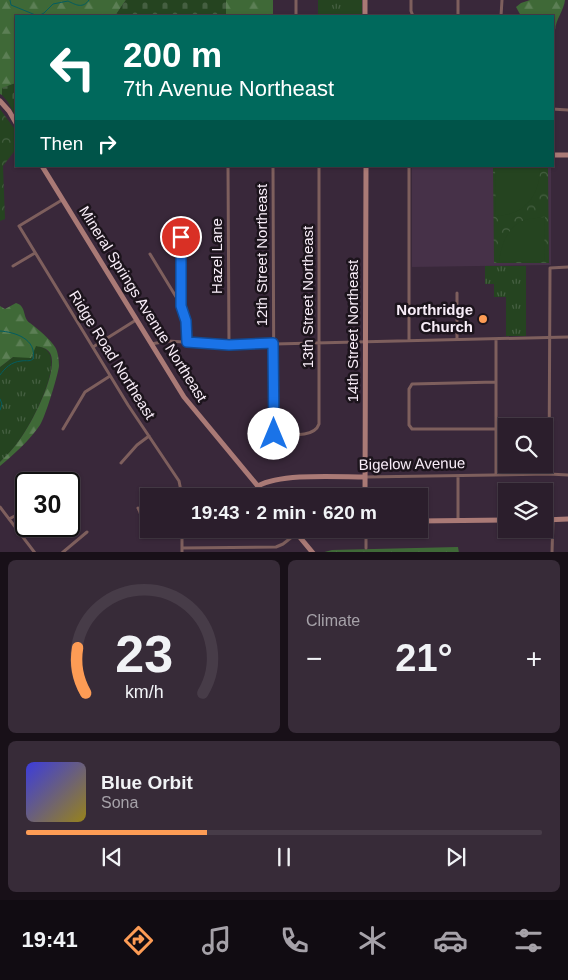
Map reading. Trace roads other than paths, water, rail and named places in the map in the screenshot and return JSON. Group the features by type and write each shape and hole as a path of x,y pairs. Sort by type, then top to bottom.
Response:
{"street":[{"path":"296,0 296,15"},
{"path":"365,0 365,15"},
{"path":"411,0 412,15"},
{"path":"458,0 458,15"},
{"path":"501,15 502,0"},
{"path":"0,102 9,111 15,121"},
{"path":"554,110 568,110"},
{"path":"554,155 568,155"},
{"name":"Mineral Springs Avenue Northeast","path":"43,167 184,397 258,486"},
{"name":"Hazel Lane","path":"228,167 229,345"},
{"name":"12th Street Northeast","path":"273,167 274,434"},
{"name":"13th Street Northeast","path":"274,434 311,433 318,428 319,167"},
{"name":"14th Street Northeast","path":"366,167 366,488"},
{"path":"409,167 409,340"},
{"name":"Ridge Road Northeast","path":"62,200 19,226 110,376 179,481 180,488"},
{"path":"181,237 181,306"},
{"path":"13,266 35,252"},
{"path":"150,254 181,306 186,321 187,342"},
{"path":"549,474 550,268 568,267"},
{"path":"457,292 457,339"},
{"path":"93,347 136,320"},
{"path":"151,344 168,341 229,345 568,337"},
{"path":"496,339 496,475"},
{"path":"64,429 85,392 110,376"},
{"path":"496,382 412,384 409,389 409,425 414,430 496,429"},
{"path":"121,463 137,445 149,436"},
{"name":"Bigelow Avenue","path":"258,486 272,480 286,478 568,475"},
{"path":"458,476 458,521"},
{"path":"0,507 35,552"},
{"path":"138,508 140,513"},
{"path":"9,519 15,516"},
{"path":"428,522 498,520"},
{"path":"553,520 568,520"},
{"path":"62,552 86,532"},
{"path":"182,550 276,547 284,544 289,538"},
{"path":"301,538 313,552"},
{"path":"366,538 366,548"},
{"path":"552,538 552,552"}],"waterway":[{"path":"10,0 11,5 36,15"},
{"path":"40,15 53,4 68,1 77,5 84,5 89,0"},
{"path":"0,331 24,338 32,346 33,352 33,359 11,364 0,375"},
{"path":"0,399 2,404 0,410"}],"place":[{"name":"Northridge Church","path":"483,319"}]}
